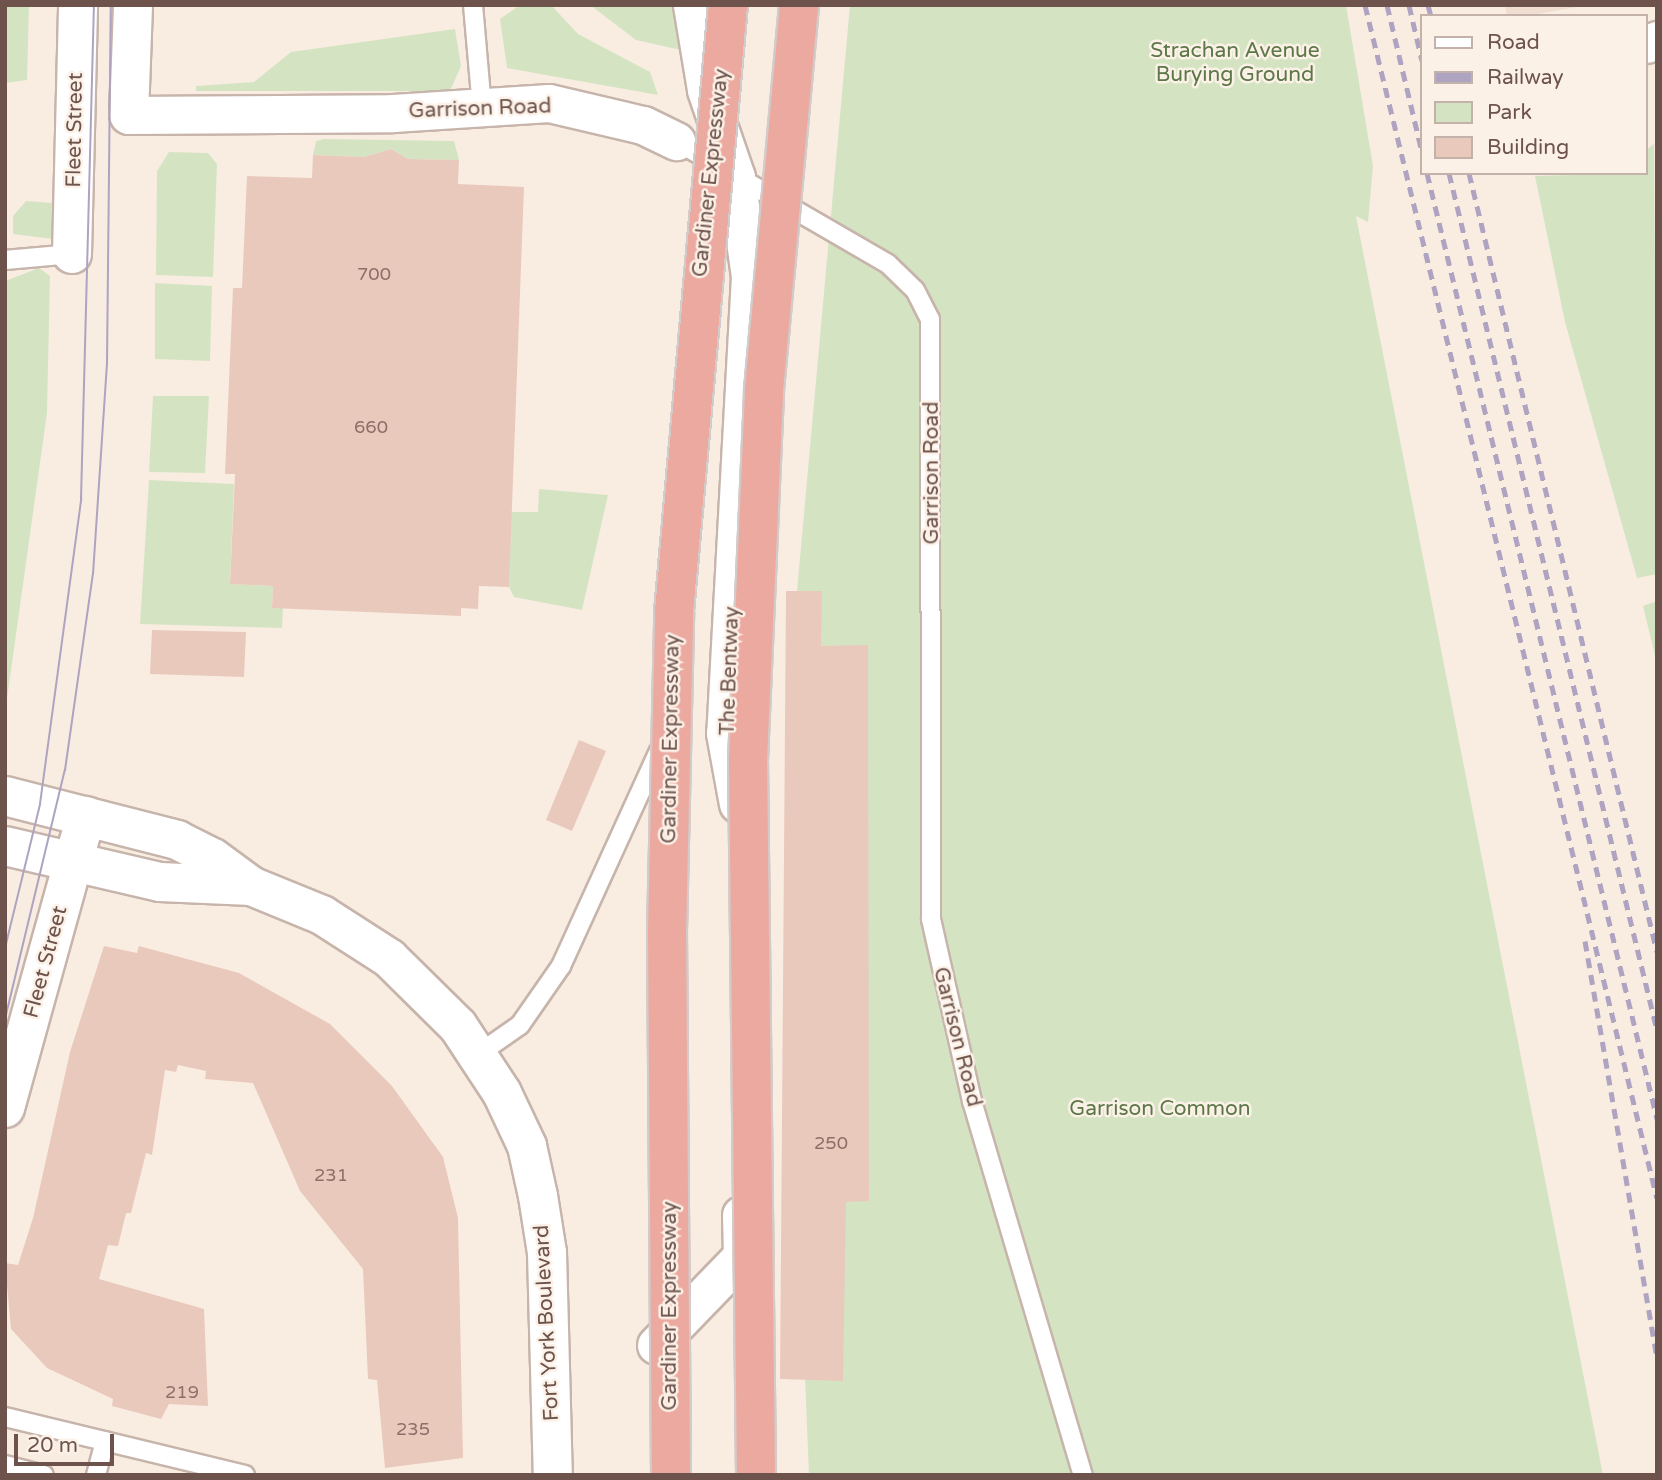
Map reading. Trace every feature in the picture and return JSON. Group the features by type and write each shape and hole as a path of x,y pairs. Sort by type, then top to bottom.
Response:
{"highway":[{"name":"Gardiner Expressway","path":"671,1475 667,932 674,612 728,5"},
{"path":"756,1475 750,680 765,377 799,5"}],"street":[{"name":"Fleet Street","path":"72,254 78,5"},
{"path":"129,115 133,5"},
{"name":"The Bentway","path":"657,1475 656,1340 741,1256 740,814 725,733 750,275 736,177 706,90 692,5"},
{"name":"Garrison Road","path":"129,115 482,107 583,109 686,147"},
{"name":"Fort York Boulevard","path":"5,796 177,840 251,886 323,915 389,958 442,1007 477,1055 527,1146 547,1253 553,1475"},
{"name":"Fleet Street","path":"5,1108 86,816"},
{"name":"Fort York Boulevard","path":"5,846 160,882 251,886"}],"lane":[{"path":"473,5 482,107"},
{"path":"477,1055 520,1025 561,966 659,755 686,147"},
{"name":"Garrison Road","path":"686,147 888,264 915,290 930,319 931,919 972,1101 1083,1475"},
{"path":"5,260 72,254"},
{"path":"5,1417 221,1472 245,1475"},
{"path":"96,1475 105,1441"},
{"path":"5,1465 44,1475"}],"shaded area":[{"path":"1505,5 1588,5 1537,14 1507,14"}],"green space":[{"path":"5,5 29,5 27,80 5,83"},
{"path":"520,5 551,5 578,34 650,72 658,95 507,68 500,19"},
{"path":"590,5 677,5 685,51 636,40"},
{"name":"Garrison Common","path":"850,5 1346,5 1373,166 1368,222 1356,216 1603,1475 809,1475 790,1010 797,591"},
{"path":"455,29 461,66 450,91 196,91 196,86 254,82 291,52"},
{"path":"316,141 454,141 459,160 408,159 391,149 364,157 313,155"},
{"path":"1654,144 1657,574 1637,578 1565,322 1535,176 1648,175 1648,148"},
{"path":"169,152 208,153 217,164 213,277 156,275 157,171"},
{"path":"26,201 53,203 53,239 13,234 13,216"},
{"path":"39,268 50,276 47,413 5,713 5,281"},
{"path":"155,283 212,286 210,361 155,359"},
{"path":"153,396 209,396 205,473 149,472"},
{"path":"149,480 234,484 230,584 273,586 272,607 283,608 282,628 140,624"},
{"path":"539,489 608,495 582,610 514,597 509,587 511,512 538,512"},
{"path":"1657,601 1657,664 1643,606"}],"building":[{"path":"391,149 408,159 459,160 458,184 524,187 509,587 479,586 478,609 461,608 461,616 272,608 273,586 230,584 235,474 225,474 233,288 242,288 247,176 312,178 313,155 364,157"},
{"path":"786,591 822,591 821,646 868,645 869,1201 846,1202 843,1381 780,1379"},
{"path":"152,630 246,632 244,677 150,674"},
{"path":"579,740 606,751 572,831 546,820"},
{"path":"104,946 137,953 139,946 239,973 330,1024 392,1086 443,1157 458,1218 463,1458 385,1468 377,1380 368,1379 363,1269 300,1191 253,1083 205,1079 206,1071 178,1065 176,1072 165,1070 152,1155 146,1153 131,1213 126,1213 118,1246 108,1245 99,1279 204,1309 208,1406 169,1404 161,1419 112,1406 113,1399 47,1368 11,1329 5,1263 18,1265 33,1218 70,1052"}],"tram line":[{"path":"5,948 40,804 81,499 94,5"},
{"path":"5,1019 65,770 93,574 107,363 111,5"}],"railway":[{"path":"1365,5 1657,1198"},
{"path":"1387,5 1420,144"},
{"path":"1409,5 1420,52"},
{"path":"1428,5 1430,14"},
{"path":"1427,175 1657,1119"},
{"path":"1449,175 1657,1030"},
{"path":"1469,175 1657,952"},
{"path":"1585,941 1657,1356"}],"park label":[{"name":"Strachan Avenue Burying Ground","path":"1235,63"}]}
